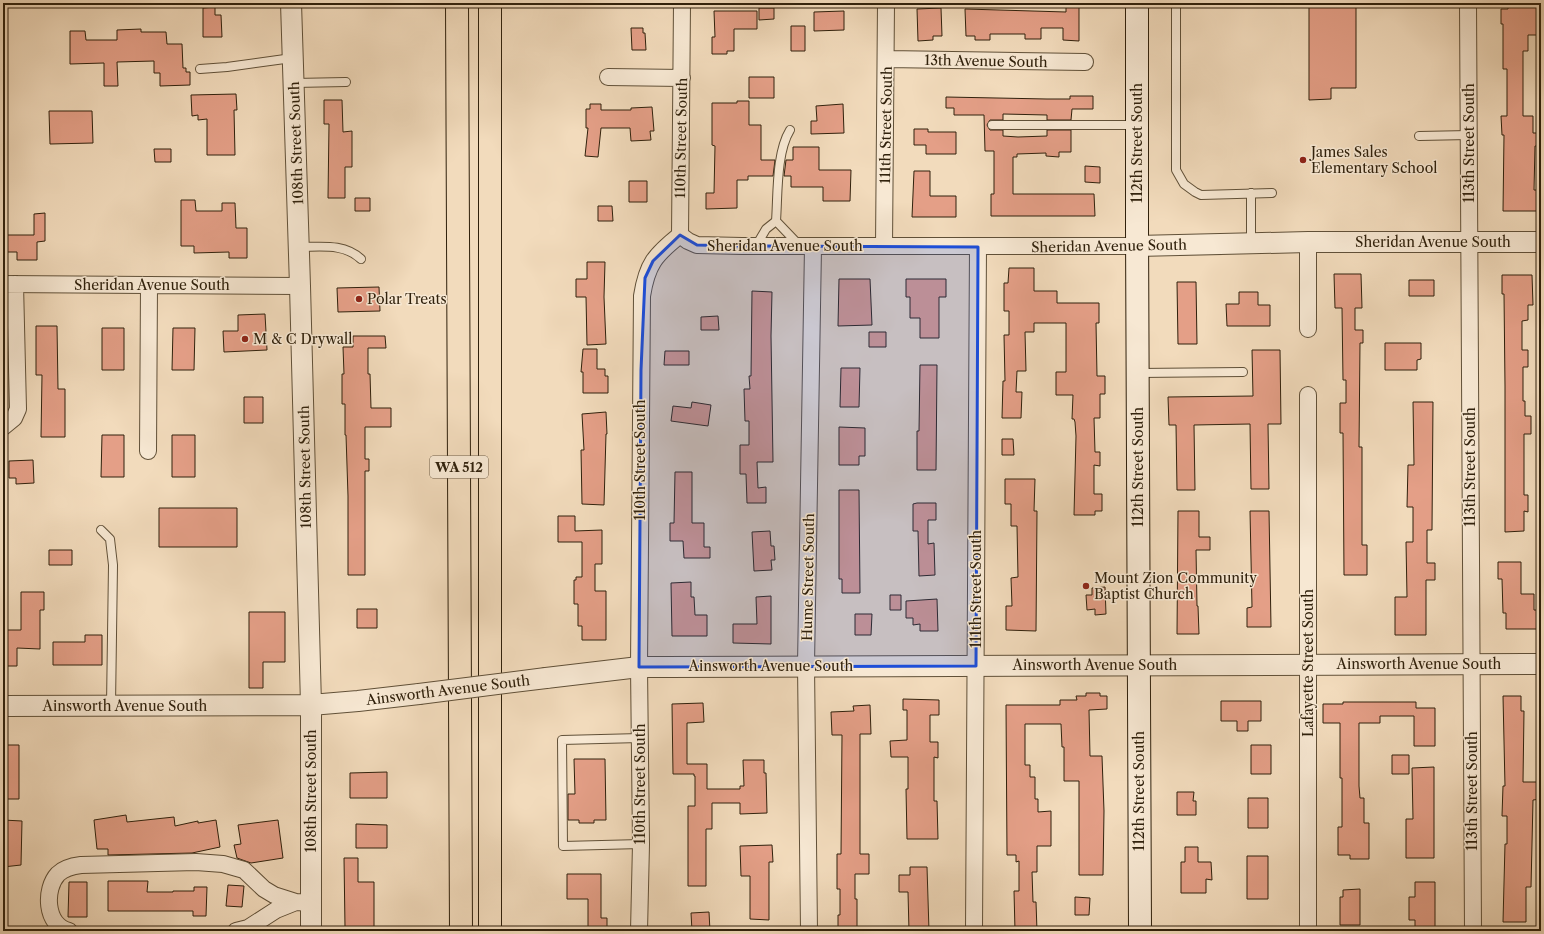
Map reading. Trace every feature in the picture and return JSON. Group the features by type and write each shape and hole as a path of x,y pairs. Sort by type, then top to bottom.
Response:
{"highway":[{"name":"WA 512","path":"457,3 462,931"},
{"name":"WA 512","path":"490,3 490,931"}],"main road":[{"name":"112th Street South","path":"1137,3 1140,931"}],"street":[{"name":"108th Street South","path":"291,3 311,705 304,903 311,931"},
{"name":"110th Street South","path":"639,931 639,668 642,296 645,278 653,261 663,249 680,235 682,3"},
{"name":"111th Street South","path":"884,246 887,59 886,3"},
{"name":"113th Street South","path":"1468,3 1473,931"},
{"name":"13th Avenue South","path":"887,59 1085,62"},
{"path":"608,76 682,78"},
{"name":"Sheridan Avenue South","path":"680,235 697,245 807,247 1137,246 1308,242 1541,242"},
{"path":"1308,242 1308,329"},
{"name":"Hume Street South","path":"807,247 806,665 809,931"},
{"name":"111th Street South","path":"974,931 978,247"},
{"path":"3,426 17,414 19,402 9,284"},
{"name":"Sheridan Avenue South","path":"9,284 300,286"},
{"path":"148,451 149,285"},
{"name":"Lafayette Street South","path":"1308,395 1308,931"},
{"name":"Ainsworth Avenue South","path":"3,706 311,705 358,701 639,668 806,665 976,666 1541,664"},
{"path":"69,931 63,930 52,920 50,913 50,891 54,879 59,872 69,867 81,865 196,862 222,864 244,870 264,889 274,895 304,903"},
{"path":"236,931 248,928 276,910 304,903"}],"lane":[{"path":"1176,3 1176,170 1179,178 1189,189 1201,195 1272,193"},
{"path":"200,69 293,58"},
{"path":"294,83 346,82"},
{"path":"992,125 1137,125"},
{"path":"756,246 766,229 776,221 781,153 784,139 790,130"},
{"path":"1418,136 1469,135"},
{"path":"1251,194 1251,243"},
{"path":"776,221 807,247"},
{"path":"299,247 340,247 352,252 361,259"},
{"path":"1137,373 1243,372"},
{"path":"101,530 110,539 113,565 111,706"},
{"path":"640,738 562,740 562,755 563,846 640,844"}],"highlighted area":[{"path":"680,235 697,245 978,247 976,666 639,667 641,370 645,278 653,261"}],"building":[{"path":"1316,3 1356,3 1356,88 1331,88 1331,99 1309,100 1309,7 1316,7"},
{"path":"1508,3 1532,3 1532,6 1540,6 1541,35 1528,35 1528,51 1523,51 1523,116 1533,116 1533,133 1539,133 1539,146 1535,146 1534,190 1541,190 1541,211 1503,211 1504,135 1502,135 1501,116 1507,116 1507,69 1503,69 1503,24 1501,24 1501,9 1508,9"},
{"path":"1066,5 1079,6 1079,41 1063,40 1063,28 1041,28 1041,39 1025,39 1025,34 990,34 990,40 975,40 975,36 966,36 965,9 1066,12"},
{"path":"215,7 215,15 221,15 222,37 203,37 203,8"},
{"path":"759,8 774,8 774,19 759,20"},
{"path":"941,8 942,36 933,36 933,40 918,41 917,9"},
{"path":"714,11 757,11 757,29 734,29 734,51 727,51 727,54 712,54 712,37 715,37"},
{"path":"844,11 844,30 814,31 814,12"},
{"path":"791,26 805,26 805,51 791,51"},
{"path":"631,28 643,28 643,33 645,33 646,50 632,50"},
{"path":"141,29 141,32 166,32 167,44 182,44 183,68 186,68 186,72 190,72 190,85 160,86 160,73 154,73 154,61 117,62 118,86 104,86 104,63 70,64 70,31 85,31 86,40 117,40 117,30"},
{"path":"749,77 774,77 774,98 749,98"},
{"path":"236,94 237,110 234,110 235,155 207,155 207,119 198,120 198,115 192,116 191,95"},
{"path":"1070,96 1093,96 1093,109 1072,109 1071,120 1047,120 1047,115 1003,114 1003,120 990,120 987,125 990,130 1003,130 1003,136 1018,137 1047,136 1047,130 1071,130 1071,152 1059,152 1059,157 1046,156 1046,153 1017,154 1017,157 1013,157 1013,194 1094,194 1095,216 991,216 991,194 994,194 994,151 985,151 984,115 954,115 954,108 946,108 946,97 1070,99"},
{"path":"324,100 342,100 343,132 352,131 352,167 345,167 345,198 328,198 329,124 324,124"},
{"path":"737,101 749,101 749,125 761,125 761,160 775,160 773,176 748,176 748,180 737,180 737,208 706,209 706,193 714,193 715,146 712,145 712,103 737,103"},
{"path":"590,104 601,104 601,110 631,110 631,108 652,107 654,131 650,131 651,140 631,141 630,128 601,128 598,157 585,156 588,128 586,128 586,109 590,109"},
{"path":"843,104 844,133 811,134 811,121 817,121 816,106"},
{"path":"49,111 92,111 93,143 50,144"},
{"path":"914,129 928,129 928,132 956,132 956,154 926,154 926,145 914,145"},
{"path":"793,147 819,147 819,170 851,170 850,201 823,201 823,187 791,187 791,176 784,176 786,160 793,160"},
{"path":"154,149 171,149 171,162 155,162"},
{"path":"1085,166 1100,167 1100,183 1085,182"},
{"path":"914,171 930,171 930,196 956,196 956,217 912,217"},
{"path":"629,181 647,181 647,202 629,202"},
{"path":"355,198 370,198 370,211 355,211"},
{"path":"181,200 195,200 196,211 222,211 222,203 235,203 236,228 247,228 247,258 229,258 229,252 194,253 194,246 181,246"},
{"path":"598,206 612,206 613,221 598,221"},
{"path":"45,213 45,241 37,242 37,260 17,260 17,252 3,252 3,235 34,235 34,214"},
{"path":"587,262 605,262 604,297 606,344 587,345 586,297 576,297 576,279 587,279"},
{"path":"1009,268 1034,268 1034,291 1057,291 1057,303 1099,303 1099,323 1096,323 1097,376 1105,376 1105,394 1100,394 1100,418 1094,418 1095,452 1100,452 1100,466 1094,465 1094,494 1102,494 1102,511 1095,511 1095,515 1074,515 1076,436 1075,422 1074,419 1072,419 1073,395 1056,395 1056,372 1066,372 1066,323 1034,323 1034,332 1025,332 1026,371 1017,371 1016,392 1022,392 1021,418 1002,418 1003,381 1005,381 1004,335 1009,335 1009,311 1004,311 1004,283 1008,283"},
{"path":"1334,274 1361,274 1362,308 1355,308 1355,330 1363,330 1363,343 1360,343 1359,447 1362,447 1362,545 1367,545 1367,575 1344,575 1343,433 1340,433 1340,403 1346,403 1346,380 1343,380 1342,308 1335,308"},
{"path":"1502,275 1532,275 1533,305 1528,305 1528,320 1522,321 1522,350 1528,350 1528,367 1523,367 1523,401 1525,401 1525,416 1531,416 1531,434 1524,434 1524,495 1528,495 1528,512 1524,511 1524,531 1505,532 1504,294 1502,294"},
{"path":"839,279 870,279 872,325 838,326"},
{"path":"906,279 946,279 946,297 939,297 939,338 920,338 920,318 910,318 910,297 906,297"},
{"path":"1409,280 1434,280 1434,296 1409,296"},
{"path":"1177,282 1196,282 1197,344 1178,344"},
{"name":"Polar Treats","path":"379,287 380,311 338,312 337,288"},
{"path":"752,291 772,292 771,336 773,462 757,462 758,488 766,487 766,503 747,503 746,474 740,474 740,445 749,445 749,421 745,421 744,389 750,389 749,376 751,376"},
{"path":"1239,292 1258,292 1258,305 1270,305 1270,326 1227,326 1226,304 1239,304"},
{"name":"M & C Drywall","path":"265,314 267,350 224,352 223,331 238,331 238,315"},
{"path":"718,316 719,330 701,330 701,317"},
{"path":"36,326 57,326 58,389 65,389 65,437 41,437 42,375 36,375"},
{"path":"102,328 124,328 124,370 102,370"},
{"path":"173,328 195,328 194,370 172,370"},
{"path":"869,332 886,332 886,347 869,347"},
{"path":"353,336 385,336 386,348 368,348 368,374 370,374 371,408 391,408 391,427 365,427 365,459 369,459 369,471 365,471 365,575 348,575 348,496 345,404 342,404 342,374 344,374 343,347 353,347"},
{"path":"1385,343 1421,343 1421,359 1417,360 1417,370 1385,370"},
{"path":"583,349 597,349 597,369 605,369 605,376 608,376 608,393 583,393 583,372 581,372"},
{"path":"1252,350 1280,350 1281,424 1268,424 1269,489 1251,489 1250,424 1194,425 1195,490 1177,490 1176,425 1169,425 1168,397 1253,396"},
{"path":"665,351 689,351 689,365 664,365"},
{"path":"920,365 937,365 936,470 917,470"},
{"path":"841,368 860,368 859,407 840,407"},
{"path":"244,397 263,397 263,423 244,423"},
{"path":"692,402 711,405 708,426 671,421 673,406 691,408"},
{"path":"1413,402 1433,402 1432,530 1427,530 1427,563 1435,563 1435,580 1426,580 1426,635 1395,635 1395,597 1407,597 1406,542 1413,542 1413,507 1407,507 1408,465 1414,465"},
{"path":"606,412 607,434 604,505 582,504 581,450 584,450 582,414"},
{"path":"839,427 865,428 865,456 859,456 859,465 839,465"},
{"path":"102,435 124,435 124,477 101,477"},
{"path":"172,435 195,435 195,477 172,477"},
{"path":"1002,439 1013,439 1014,455 1002,455"},
{"path":"33,460 34,483 16,484 16,478 9,478 9,461"},
{"path":"675,472 692,472 692,523 704,523 704,547 710,547 710,558 684,558 683,541 670,541 670,523 674,523"},
{"path":"1005,479 1035,479 1034,511 1037,511 1036,631 1006,630 1006,606 1012,606 1011,578 1018,577 1017,526 1011,526 1011,504 1005,504"},
{"path":"839,490 859,490 860,593 842,593 842,579 839,579"},
{"path":"936,503 936,520 928,520 928,544 934,543 935,575 919,576 918,531 913,531 913,504"},
{"path":"159,508 237,508 237,547 159,547"},
{"path":"1178,511 1199,511 1199,537 1210,537 1210,550 1196,550 1199,634 1177,634"},
{"path":"1250,511 1269,511 1271,627 1247,627 1247,608 1252,607"},
{"path":"558,516 575,516 575,531 602,530 602,564 595,564 595,591 606,591 606,640 582,640 582,626 578,626 578,604 574,604 574,580 576,580 576,577 582,577 582,542 558,542"},
{"path":"770,531 771,546 774,546 775,560 771,560 772,570 754,571 752,532"},
{"path":"49,550 72,550 72,565 49,565"},
{"path":"1498,562 1521,562 1521,594 1534,594 1534,610 1540,610 1540,629 1506,629 1506,613 1503,613 1502,579 1498,579"},
{"path":"691,582 691,597 694,597 695,615 707,615 707,636 672,636 671,583"},
{"path":"1105,587 1106,614 1095,615 1095,609 1087,610 1086,595 1092,595 1092,588"},
{"path":"21,592 44,592 44,610 40,610 40,649 17,648 17,666 3,666 3,630 21,630"},
{"path":"890,595 901,595 901,610 890,610"},
{"path":"771,596 771,644 733,643 733,624 757,624 756,597"},
{"path":"937,599 938,631 920,631 920,624 913,625 913,618 906,618 906,601"},
{"path":"357,609 377,609 377,628 357,628"},
{"path":"249,612 285,612 285,662 263,662 263,688 249,688"},
{"path":"855,614 872,614 871,635 855,635"},
{"path":"85,635 102,635 102,665 53,665 53,642 85,642"},
{"path":"1086,693 1100,693 1100,696 1107,696 1107,709 1089,710 1090,756 1102,756 1104,811 1103,875 1079,875 1079,781 1064,781 1064,747 1062,747 1061,724 1025,724 1025,765 1030,765 1030,777 1035,777 1035,799 1038,799 1038,812 1051,811 1051,846 1037,846 1037,872 1032,872 1033,902 1036,902 1037,931 1015,931 1014,891 1019,891 1019,861 1016,862 1016,855 1007,855 1006,705 1060,705 1060,700 1077,700 1076,696 1086,696"},
{"path":"1503,696 1521,696 1521,711 1524,711 1523,782 1541,782 1541,799 1533,800 1531,887 1526,887 1526,922 1503,922 1507,816 1502,816 1503,786 1505,786"},
{"path":"903,699 939,700 939,715 930,715 930,742 938,742 938,758 934,757 934,801 937,801 938,839 907,839 906,789 908,789 908,757 891,757 890,741 907,740 907,710 903,710"},
{"path":"1221,701 1261,701 1261,721 1248,721 1248,731 1237,731 1237,721 1221,721"},
{"path":"1343,702 1416,702 1416,708 1435,708 1435,746 1414,746 1414,716 1380,716 1380,723 1359,723 1359,786 1360,798 1364,798 1364,823 1369,823 1369,859 1350,859 1350,855 1338,855 1338,827 1342,827 1340,723 1323,723 1323,704 1343,704"},
{"path":"703,703 704,722 687,723 687,764 707,764 707,789 740,789 740,786 744,786 743,760 764,760 764,773 766,773 767,813 740,814 740,803 712,803 712,829 706,829 706,886 688,886 688,806 695,806 695,776 694,774 673,774 672,704"},
{"path":"870,705 871,734 860,734 860,854 869,854 869,874 855,874 857,931 838,931 838,915 840,915 840,889 837,889 837,854 841,854 842,735 832,735 831,712 854,711 853,706"},
{"path":"3,745 19,745 19,799 3,799"},
{"path":"1251,745 1271,745 1271,774 1251,774"},
{"path":"1392,755 1409,755 1409,774 1392,774"},
{"path":"574,759 605,759 606,820 594,820 594,823 579,823 579,820 568,820 568,794 575,794"},
{"path":"1434,767 1434,858 1406,858 1406,819 1413,819 1412,768"},
{"path":"387,772 387,798 350,798 350,773"},
{"path":"1177,792 1194,792 1193,801 1196,801 1196,815 1177,815"},
{"path":"1248,798 1268,798 1268,828 1248,828"},
{"path":"126,815 127,822 174,817 175,826 198,821 198,823 216,820 220,847 192,853 108,855 108,849 97,849 94,820"},
{"path":"3,820 22,821 21,865 3,867"},
{"path":"278,820 283,858 251,863 237,858 234,845 241,844 238,825"},
{"path":"356,824 387,825 387,848 356,848"},
{"path":"772,845 773,862 769,862 769,920 750,919 750,876 741,876 740,846"},
{"path":"1185,847 1198,847 1198,862 1211,862 1212,880 1206,879 1206,893 1181,893 1181,862 1185,862"},
{"path":"1247,856 1268,856 1268,899 1247,899"},
{"path":"344,858 358,858 358,882 374,882 374,927 345,927"},
{"path":"910,867 927,867 929,931 909,931 908,892 899,892 899,875 910,875"},
{"path":"567,874 601,874 601,918 607,918 607,931 588,931 588,899 567,899"},
{"path":"108,881 148,881 147,892 194,891 194,887 207,887 206,916 193,916 193,911 108,911"},
{"path":"69,882 87,882 87,917 68,917"},
{"path":"1415,882 1435,882 1435,931 1415,931 1415,920 1409,920 1409,897 1415,897"},
{"path":"228,885 244,886 242,907 226,906"},
{"path":"1360,889 1360,925 1340,925 1340,897 1343,897 1343,890"},
{"path":"1075,897 1090,898 1089,915 1075,915"},
{"path":"709,912 710,931 692,931 691,913"}],"place":[{"name":"James Sales Elementary School","path":"1303,160"},
{"name":"Polar Treats","path":"359,299"},
{"name":"M & C Drywall","path":"245,339"},
{"name":"Mount Zion Community Baptist Church","path":"1086,586"}]}
